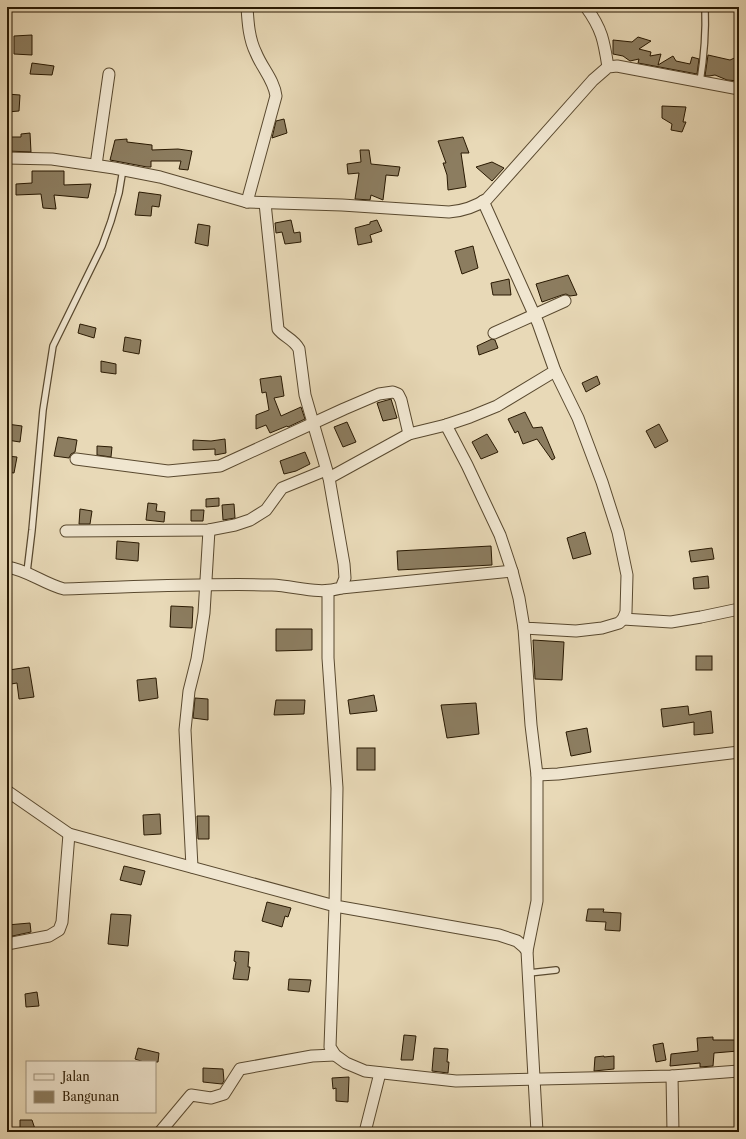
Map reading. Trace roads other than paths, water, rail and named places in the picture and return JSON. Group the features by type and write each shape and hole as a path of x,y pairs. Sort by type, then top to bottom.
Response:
{"street":[{"path":"247,7 248,27 252,46 273,84 276,96 247,202"},
{"path":"586,7 597,22 604,42 608,67"},
{"path":"7,158 52,159 123,169 160,177 247,202 342,205 448,212 462,211 483,201 494,192 593,80 608,67 617,66 739,89"},
{"path":"96,165 109,74"},
{"path":"483,201 534,314 555,371 578,418 602,482 618,532 627,575 626,612 623,619 619,623 602,628 576,630 524,628"},
{"path":"265,203 278,329 281,334 296,343 298,349 305,396 312,424 328,474 344,564 345,578 341,588"},
{"path":"494,333 565,300"},
{"path":"66,531 209,530 235,525 250,520 266,510 282,488 328,474 409,434 446,425 497,406 555,371"},
{"path":"76,459 168,471 220,466 344,408 379,394 393,392 398,394 401,400 409,434"},
{"path":"446,425 467,464 497,529 512,571 519,598 524,628 531,726 537,775 537,901 527,951 537,1132"},
{"path":"192,867 185,730 189,691 197,659 204,613 209,530"},
{"path":"7,567 27,572 64,589 206,584 273,585 328,591 341,588 512,571"},
{"path":"328,591 328,658 337,788 330,1047 335,1056 346,1063 365,1071 456,1082 672,1076 739,1071"},
{"path":"623,619 671,622 739,609"},
{"path":"537,775 566,773 739,752"},
{"path":"7,791 69,834 335,906 498,935 517,940 530,939"},
{"path":"7,944 49,936 59,930 62,922 69,834"},
{"path":"517,940 527,951"},
{"path":"160,1132 191,1095 211,1098 224,1094 240,1069 312,1056 335,1056"},
{"path":"365,1132 380,1073"},
{"path":"672,1076 673,1132"}],"lane":[{"path":"700,82 703,65 706,25 705,7"},
{"path":"27,572 43,410 53,346 102,246 119,193 123,169"},
{"path":"529,973 556,970"}]}
